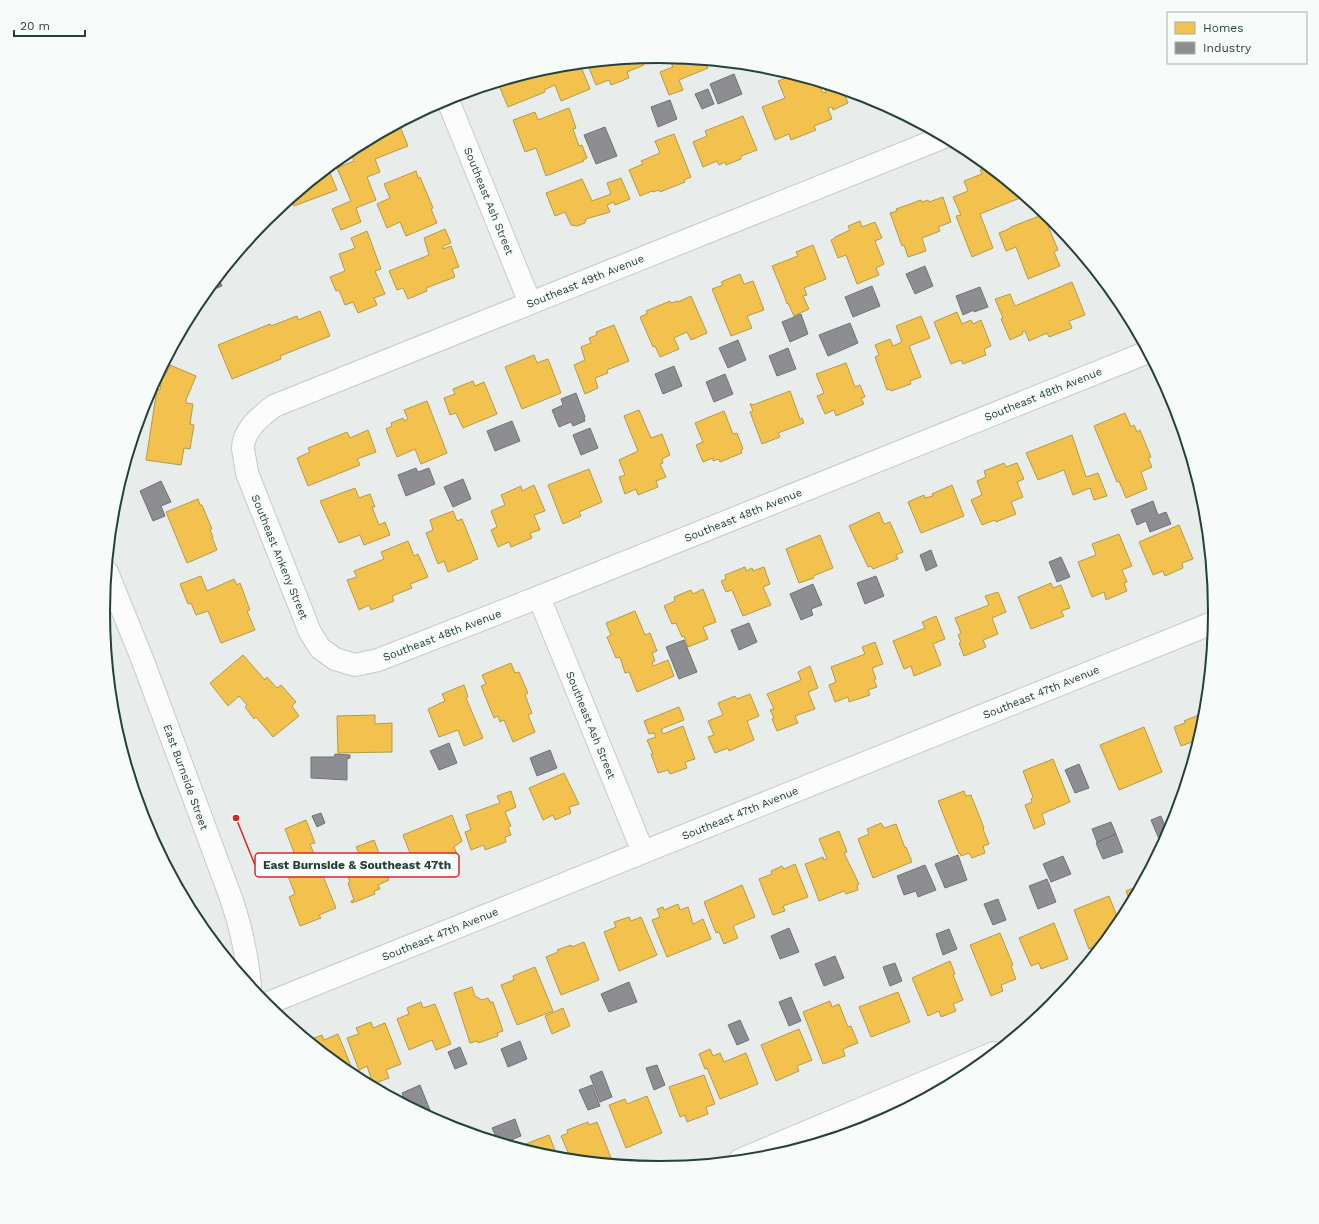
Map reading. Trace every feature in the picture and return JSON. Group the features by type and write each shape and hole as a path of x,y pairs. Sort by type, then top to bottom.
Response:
{"street":[{"name":"Southeast Ash Street","path":"450,105 530,303"},
{"name":"Southeast 49th Avenue","path":"243,446 247,434 258,419 274,406 938,139"},
{"name":"Southeast 48th Avenue","path":"335,659 355,665 378,660 539,597 1144,354"},
{"name":"Southeast Ankeny Street","path":"243,446 247,473 310,632 320,648 335,659"},
{"name":"East Burnside Street","path":"112,583 143,661 231,898 246,952 249,976"},
{"name":"Southeast Ash Street","path":"539,597 643,852"},
{"name":"Southeast 47th Avenue","path":"272,1001 1208,625"},
{"path":"762,1151 975,1061"}],"building: Homes":[{"path":"643,63 644,65 627,72 629,78 611,85 609,80 596,85 589,68"},
{"path":"671,63 707,65 708,68 679,80 683,90 669,95 660,72 673,67"},
{"path":"582,69 590,89 561,101 555,85 544,90 545,92 508,107 500,87 552,74"},
{"path":"785,78 820,87 823,93 826,92 824,89 836,92 845,95 848,103 833,110 832,107 828,108 832,119 814,126 816,130 791,140 789,134 775,140 762,107 785,98 778,81"},
{"path":"569,108 576,128 573,129 579,146 582,145 587,158 583,160 584,161 546,176 536,148 525,152 513,120 535,112 538,120"},
{"path":"743,116 757,150 741,156 741,159 726,165 725,162 719,165 717,161 703,167 693,142 707,136 705,131"},
{"path":"401,129 408,146 375,159 380,172 367,177 376,200 356,208 361,222 341,230 332,209 351,201 337,168 354,161 352,157"},
{"path":"674,134 691,177 684,180 685,182 660,192 659,190 652,191 640,196 629,170 643,164 641,161 660,153 655,141"},
{"path":"983,169 994,176 1020,198 980,214 993,248 972,257 956,216 961,215 953,197 968,191 964,181 982,174 980,170"},
{"path":"416,171 433,208 431,209 437,223 406,236 400,222 387,228 377,204 390,198 384,184"},
{"path":"330,173 337,190 294,206 293,204"},
{"path":"621,178 630,199 615,205 614,202 607,205 610,212 586,219 585,223 577,226 571,225 565,212 555,216 546,193 582,179 592,201 611,194 607,183"},
{"path":"943,197 951,222 938,227 940,231 922,238 926,251 908,257 904,245 902,246 890,213 897,211 896,209 921,200 922,202 928,200 929,202"},
{"path":"1039,216 1047,223 1058,250 1054,252 1060,266 1028,279 1016,247 1006,251 999,233"},
{"path":"860,221 862,227 875,222 882,238 875,241 884,264 876,268 879,275 857,284 846,255 838,258 831,240 850,230 848,226"},
{"path":"445,229 451,243 443,246 443,249 451,246 459,267 452,269 455,277 426,288 427,291 408,299 403,288 397,290 389,271 429,255 424,238"},
{"path":"367,231 381,269 375,271 385,294 374,298 377,305 358,313 353,302 345,305 339,290 336,291 330,277 345,271 339,254 355,248 351,238"},
{"path":"813,245 826,279 804,288 807,295 803,296 809,309 794,316 788,303 787,304 772,266 798,256 796,252"},
{"path":"740,274 744,284 753,281 764,310 747,316 752,328 731,336 712,289 723,285 721,282"},
{"path":"1072,282 1085,315 1069,321 1072,328 1049,337 1047,333 1029,341 1025,331 1022,332 1023,334 1010,340 1001,319 1003,318 995,299 1010,294 1015,306"},
{"path":"691,296 707,333 691,340 687,332 674,338 679,349 660,357 655,346 653,347 640,317 647,314 646,311 670,301 671,303 678,302"},
{"path":"320,311 330,336 280,356 281,359 232,379 218,345 270,324 271,326 297,316 298,320"},
{"path":"957,312 962,324 971,320 973,324 981,320 991,346 984,349 986,355 963,364 961,360 951,364 934,322"},
{"path":"921,316 930,338 909,346 921,377 910,381 911,384 891,391 890,389 887,390 875,357 879,355 875,345 890,339 893,346 902,342 896,326"},
{"path":"614,325 629,361 607,370 608,373 595,378 598,388 585,394 574,365 585,360 581,347 591,343 589,338 597,335 596,332"},
{"path":"534,355 537,363 548,359 561,393 522,409 505,367"},
{"path":"846,363 855,387 860,385 865,397 861,398 864,404 836,416 834,410 825,414 817,396 824,393 816,374"},
{"path":"170,365 196,376 186,400 186,403 193,404 190,424 194,425 190,449 184,448 181,465 146,460 157,392 158,389 160,390 161,386 160,385"},
{"path":"473,381 475,386 484,382 497,414 463,428 456,413 450,415 444,398 455,394 453,389"},
{"path":"790,391 800,419 802,418 804,423 778,433 780,437 762,444 750,412 753,411 750,404 753,405"},
{"path":"427,401 447,453 421,464 415,449 397,457 386,429 392,426 391,423 403,418 404,421 408,419 404,410"},
{"path":"639,410 651,438 662,434 670,455 662,459 663,463 660,464 666,477 656,481 658,487 638,495 636,489 625,494 619,477 625,475 619,460 638,451 624,416"},
{"path":"724,411 733,434 737,433 743,449 741,450 742,453 720,462 719,459 713,461 713,458 703,462 696,445 703,442 695,423"},
{"path":"1125,413 1131,427 1134,425 1137,432 1140,430 1151,457 1148,458 1152,467 1141,472 1147,489 1126,498 1119,481 1117,482 1094,426"},
{"path":"368,430 376,452 357,459 360,465 308,486 297,458 310,452 308,448 347,432 350,438"},
{"path":"1072,435 1086,477 1098,473 1107,496 1094,500 1090,488 1073,495 1064,470 1038,480 1026,453"},
{"path":"1004,463 1006,467 1017,463 1024,479 1017,482 1023,497 1011,502 1016,514 996,522 995,520 982,525 971,500 982,495 977,481 986,477 984,471"},
{"path":"589,469 602,502 579,512 581,516 563,524 548,485"},
{"path":"534,485 545,511 534,515 540,530 530,533 532,538 511,547 509,542 498,547 491,530 497,527 491,511 505,505 501,495 521,486 522,491"},
{"path":"952,485 964,516 921,533 908,502 924,495 925,498 933,496 932,494"},
{"path":"355,488 359,498 370,494 375,507 372,507 379,525 385,522 390,535 364,545 360,535 339,543 320,501"},
{"path":"198,499 212,529 210,530 217,550 187,563 166,512"},
{"path":"453,511 457,521 462,519 478,559 448,572 444,561 438,564 426,533 433,530 430,520"},
{"path":"879,512 884,524 890,522 903,552 896,555 898,559 873,569 871,566 868,567 849,526"},
{"path":"1179,525 1193,559 1182,563 1183,568 1165,576 1163,571 1153,575 1139,542"},
{"path":"1119,534 1132,566 1122,570 1127,582 1124,583 1127,591 1106,600 1104,592 1092,597 1078,562 1096,555 1092,544"},
{"path":"820,535 833,568 813,576 814,578 799,583 786,549"},
{"path":"408,541 414,556 418,554 428,577 410,584 412,588 392,596 394,601 371,610 369,605 359,610 347,580 357,577 354,571 384,559 381,552"},
{"path":"745,567 746,571 752,568 753,571 764,567 770,584 763,587 771,605 743,616 732,590 726,592 721,581 726,579 725,575"},
{"path":"201,576 207,591 234,579 237,585 240,583 250,610 247,611 255,630 221,643 208,611 196,615 191,603 188,604 180,584"},
{"path":"1051,583 1053,588 1061,585 1070,608 1061,611 1064,616 1031,629 1018,597"},
{"path":"703,589 716,622 703,627 708,639 688,647 684,636 682,637 676,623 672,624 664,606 675,601 674,597 691,590 693,594"},
{"path":"998,592 1006,612 992,618 998,634 983,640 986,647 964,656 959,643 961,642 958,635 961,633 955,618 989,605 985,596"},
{"path":"635,611 645,635 650,633 657,651 652,653 655,661 652,662 653,666 668,660 674,676 637,692 629,672 625,673 620,657 616,658 607,637 611,635 606,623"},
{"path":"936,616 945,639 933,644 941,665 914,676 911,666 904,669 893,641 925,628 922,622"},
{"path":"875,642 883,664 872,668 877,687 868,690 870,695 849,702 848,697 835,702 829,685 836,682 831,667 865,654 862,647"},
{"path":"243,655 265,680 267,677 277,688 281,685 296,702 292,706 299,716 273,737 256,717 254,719 245,707 247,705 239,696 228,706 210,683"},
{"path":"511,663 515,673 519,672 528,693 525,695 532,713 528,715 535,732 513,742 504,720 500,722 498,716 494,718 481,686 486,684 482,675"},
{"path":"810,666 818,688 808,692 815,709 795,716 798,723 777,731 772,719 774,718 770,710 774,709 767,694 801,680 798,672"},
{"path":"464,685 468,697 466,698 483,738 464,746 458,730 439,737 428,709 445,701 442,694"},
{"path":"750,694 759,716 747,721 754,740 729,751 728,748 715,753 708,737 714,735 708,721 723,715 718,703 735,696 737,699"},
{"path":"679,707 684,720 661,729 663,734 683,726 695,759 685,762 687,768 670,774 668,770 658,773 651,754 653,754 647,740 656,737 654,733 649,734 644,721"},
{"path":"375,715 375,724 392,723 392,752 338,753 337,716"},
{"path":"1199,715 1192,743 1192,742 1181,746 1174,727 1185,723 1184,721"},
{"path":"1144,727 1162,772 1119,790 1100,745"},
{"path":"1053,759 1070,802 1042,814 1045,824 1034,829 1025,805 1032,802 1031,799 1033,797 1023,771"},
{"path":"564,773 579,804 569,807 571,813 555,820 553,815 543,820 529,788"},
{"path":"511,791 516,807 505,812 511,826 508,827 511,835 505,837 506,842 485,850 484,845 471,850 465,832 471,830 466,815 500,803 497,796"},
{"path":"964,791 966,796 971,795 989,844 983,846 985,853 972,858 969,853 961,856 960,853 959,854 938,801"},
{"path":"452,815 462,841 454,847 457,854 449,857 451,861 418,874 403,835"},
{"path":"306,820 315,843 310,844 336,908 319,915 321,918 300,926 289,897 295,894 283,863 296,858 285,829"},
{"path":"881,823 884,828 896,824 912,862 873,878 858,839 869,834 867,829"},
{"path":"839,831 847,852 844,853 859,884 857,885 858,890 846,894 844,891 819,901 805,864 823,857 824,860 827,859 819,839"},
{"path":"374,840 389,880 378,885 380,889 374,891 375,894 352,903 351,901 354,900 348,883 350,882 343,865 361,858 356,847"},
{"path":"795,864 808,897 783,906 785,911 773,915 759,879 772,874 771,871 782,866 784,869"},
{"path":"742,885 755,917 733,926 738,938 724,944 719,932 716,933 704,902"},
{"path":"1135,888 1128,897 1126,891"},
{"path":"1109,896 1117,916 1094,947 1089,949 1074,910"},
{"path":"678,904 680,910 688,907 693,924 703,919 711,939 667,957 652,920 660,917 657,909 663,907 664,910"},
{"path":"629,917 631,921 641,917 657,955 619,971 604,932 616,927 614,922"},
{"path":"1054,923 1068,959 1041,969 1039,963 1031,966 1019,938"},
{"path":"1000,933 1013,965 1011,966 1016,979 1001,985 1003,991 991,996 970,945"},
{"path":"584,942 599,980 561,995 546,957 558,952 557,950 571,945 572,947"},
{"path":"950,961 955,974 953,975 963,1000 953,1004 956,1011 941,1017 939,1011 928,1016 912,978"},
{"path":"535,967 553,1011 517,1025 501,985 514,980 513,976"},
{"path":"472,987 475,996 482,1000 488,998 490,1002 493,1002 503,1031 497,1033 498,1036 478,1043 477,1041 470,1043 454,993"},
{"path":"898,992 910,1022 871,1037 859,1007"},
{"path":"830,1001 832,1007 839,1004 848,1027 851,1026 858,1043 843,1049 845,1056 823,1064 803,1012"},
{"path":"421,1002 423,1008 435,1004 451,1044 436,1050 432,1040 409,1050 397,1019 409,1014 407,1008"},
{"path":"563,1008 570,1026 552,1034 545,1016"},
{"path":"371,1022 373,1028 385,1023 401,1064 386,1070 389,1078 377,1082 371,1079 367,1066 359,1070 347,1038 359,1034 356,1028"},
{"path":"799,1029 812,1060 797,1066 799,1071 776,1081 761,1045"},
{"path":"338,1034 351,1066 314,1038 322,1035 324,1040"},
{"path":"710,1049 713,1056 720,1053 724,1062 746,1053 758,1084 720,1099 707,1068 705,1069 699,1054"},
{"path":"704,1075 715,1104 706,1107 708,1114 687,1122 685,1115 680,1117 669,1087"},
{"path":"647,1096 662,1133 626,1148 609,1105 625,1099 627,1104"},
{"path":"588,1122 589,1125 597,1122 611,1158 568,1153 561,1136 568,1133 567,1130"},
{"path":"549,1135 555,1151 552,1150 526,1144"}],"building: Industry":[{"path":"734,74 742,94 718,104 710,84"},
{"path":"708,89 714,104 702,109 695,94"},
{"path":"670,100 677,119 658,127 651,107"},
{"path":"605,127 617,156 596,164 584,135"},
{"path":"925,266 933,286 915,294 906,274"},
{"path":"221,283 222,286 217,288"},
{"path":"872,286 880,306 853,317 845,297"},
{"path":"980,287 988,307 974,312 974,310 963,315 956,296"},
{"path":"801,314 808,334 790,342 782,322"},
{"path":"850,323 858,343 828,356 819,335"},
{"path":"738,340 746,360 728,368 719,348"},
{"path":"788,348 796,369 777,376 769,356"},
{"path":"674,366 682,386 663,394 655,374"},
{"path":"725,374 733,394 714,402 706,382"},
{"path":"576,393 585,417 585,421 573,426 571,422 559,427 552,410 563,405 561,399"},
{"path":"512,421 520,441 495,451 487,431"},
{"path":"590,428 598,448 581,455 573,435"},
{"path":"416,468 418,472 429,468 435,484 406,496 398,475"},
{"path":"463,479 471,499 453,507 444,487"},
{"path":"161,481 171,502 161,506 165,516 153,521 140,491"},
{"path":"1153,501 1158,515 1166,512 1171,524 1150,532 1146,521 1137,525 1131,510"},
{"path":"931,550 937,566 926,571 920,555"},
{"path":"1061,557 1070,577 1057,582 1049,562"},
{"path":"876,576 884,596 865,604 857,583"},
{"path":"813,584 822,605 811,609 813,615 801,620 790,594"},
{"path":"749,623 757,642 739,650 731,630"},
{"path":"684,640 697,672 679,679 666,647"},
{"path":"449,743 457,763 439,770 430,751"},
{"path":"550,750 557,768 537,776 530,758"},
{"path":"335,754 350,755 350,758 347,759 347,780 311,778 311,757 334,757"},
{"path":"1079,764 1089,788 1075,793 1065,770"},
{"path":"321,813 325,823 317,827 312,816"},
{"path":"1161,816 1165,826 1159,839 1159,839 1151,820"},
{"path":"1111,822 1116,834 1097,842 1092,829"},
{"path":"1116,834 1123,852 1103,859 1096,843"},
{"path":"958,855 967,880 945,888 935,864"},
{"path":"1063,856 1071,874 1051,882 1043,864"},
{"path":"925,865 936,890 918,897 916,891 904,895 897,876"},
{"path":"1047,879 1056,902 1038,909 1029,886"},
{"path":"998,899 1006,920 993,925 984,904"},
{"path":"789,928 799,952 780,959 771,936"},
{"path":"949,929 957,949 943,955 936,934"},
{"path":"835,956 844,978 824,986 815,964"},
{"path":"895,963 902,981 890,986 883,967"},
{"path":"629,982 637,1002 609,1012 601,994"},
{"path":"791,997 801,1021 789,1026 779,1002"},
{"path":"740,1020 749,1040 737,1045 728,1025"},
{"path":"520,1041 527,1059 508,1067 501,1049"},
{"path":"460,1047 467,1064 455,1069 448,1052"},
{"path":"657,1065 665,1085 654,1090 646,1068"},
{"path":"602,1071 612,1097 600,1102 590,1076"},
{"path":"420,1085 430,1110 403,1097 402,1093"},
{"path":"592,1085 600,1106 588,1110 579,1090"},
{"path":"515,1119 521,1136 511,1140 496,1136 492,1128"}],"place":[{"name":"East Burnside & Southeast 47th","path":"236,818"}]}
